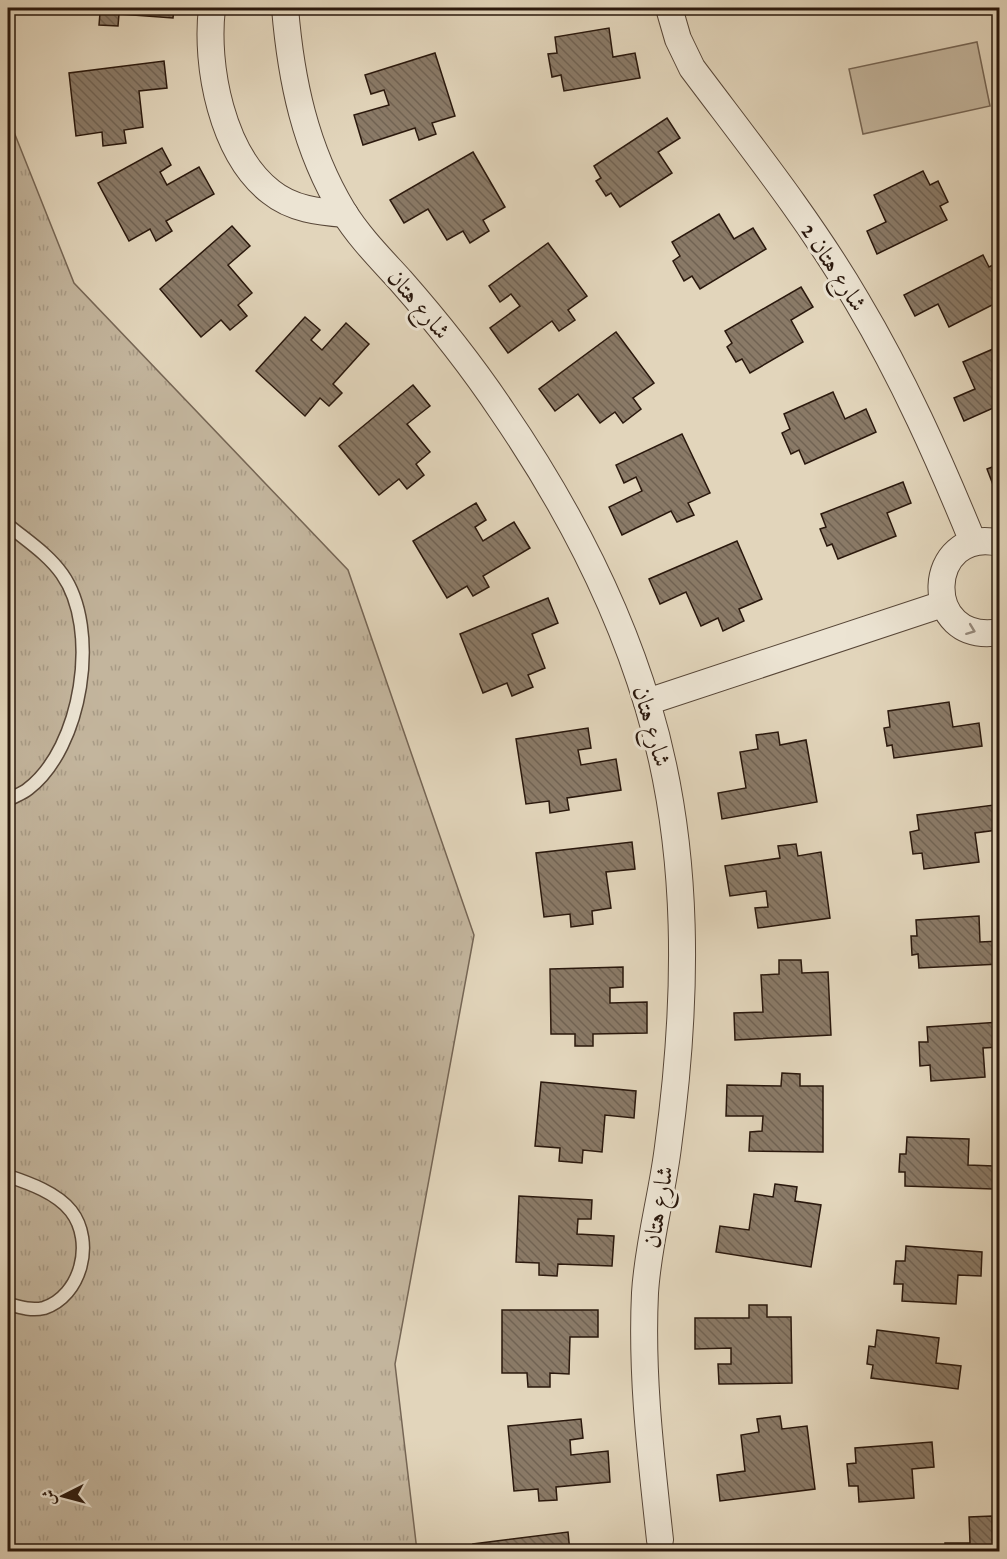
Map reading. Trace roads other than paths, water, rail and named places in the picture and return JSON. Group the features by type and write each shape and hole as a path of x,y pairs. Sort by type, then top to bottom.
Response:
{"street":[{"path":"212,8 210,57 215,88 237,148 271,192 292,205 319,212 345,214"},
{"name":"شارع هتان","path":"285,8 289,55 299,107 316,158 345,214 454,345 502,411 545,480 584,551 618,625 647,702 663,760 674,820 683,940 676,1082 668,1153 653,1221 645,1289 644,1359 660,1540"},
{"name":"شارع هتان 2","path":"669,8 678,39 692,68 808,224 862,309 900,378 934,448 973,542"},
{"path":"999,543 989,540 973,542 959,549 948,560 942,573 940,589 943,604 952,620 967,630 985,635 999,632"},
{"path":"647,702 943,604"}],"lane":[{"path":"8,525 48,557 63,575 81,627 83,666 78,705 64,741 43,773 28,789 8,800"},
{"path":"8,1176 51,1195 72,1211 81,1233 83,1252 80,1272 69,1290 53,1303 33,1309 8,1304"}]}
